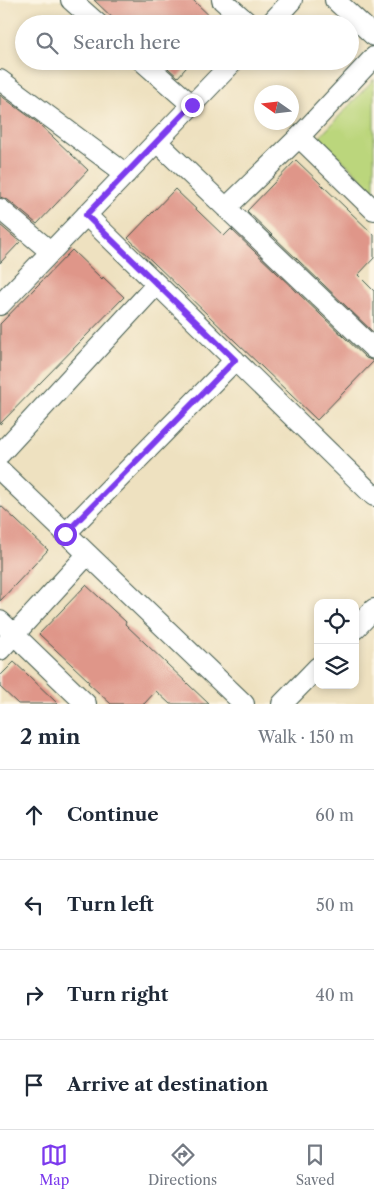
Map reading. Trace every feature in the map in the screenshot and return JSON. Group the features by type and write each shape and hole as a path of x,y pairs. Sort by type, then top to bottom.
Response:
{"street":[{"path":"71,0 88,15"},
{"path":"222,0 239,15"},
{"path":"278,15 292,0"},
{"path":"335,0 351,15"},
{"path":"359,22 374,36"},
{"path":"226,208 299,137 374,57"},
{"path":"152,70 192,105"},
{"path":"0,305 225,70"},
{"path":"0,80 126,174"},
{"path":"299,137 374,210"},
{"path":"157,142 374,349"},
{"path":"0,210 51,252"},
{"path":"86,215 374,496"},
{"path":"0,454 157,284"},
{"path":"65,534 235,360"},
{"path":"0,470 244,704"},
{"path":"0,650 7,628 88,556"},
{"path":"359,625 374,609"},
{"path":"7,628 86,704"},
{"path":"282,704 314,672"}],"green space":[{"path":"374,79 374,190 319,138"}],"building":[{"path":"94,0 193,0 209,15 110,15"},
{"path":"170,70 184,70 178,77"},
{"path":"0,95 38,123 88,170 37,224 8,200 0,197"},
{"path":"296,160 374,235 374,258 358,275 374,291 374,333 247,211"},
{"path":"175,189 224,236 231,229 366,358 374,361 317,420 128,238"},
{"path":"0,225 20,242 0,263"},
{"path":"72,250 124,297 0,424 0,324"},
{"path":"0,505 48,550 0,601"},
{"path":"86,585 209,704 170,704 156,691 144,704 111,704 88,683 89,681 39,634"},
{"path":"14,662 58,704 18,704 0,687 0,676"}],"route":[{"path":"65,534 235,360 86,215 192,105"}]}
